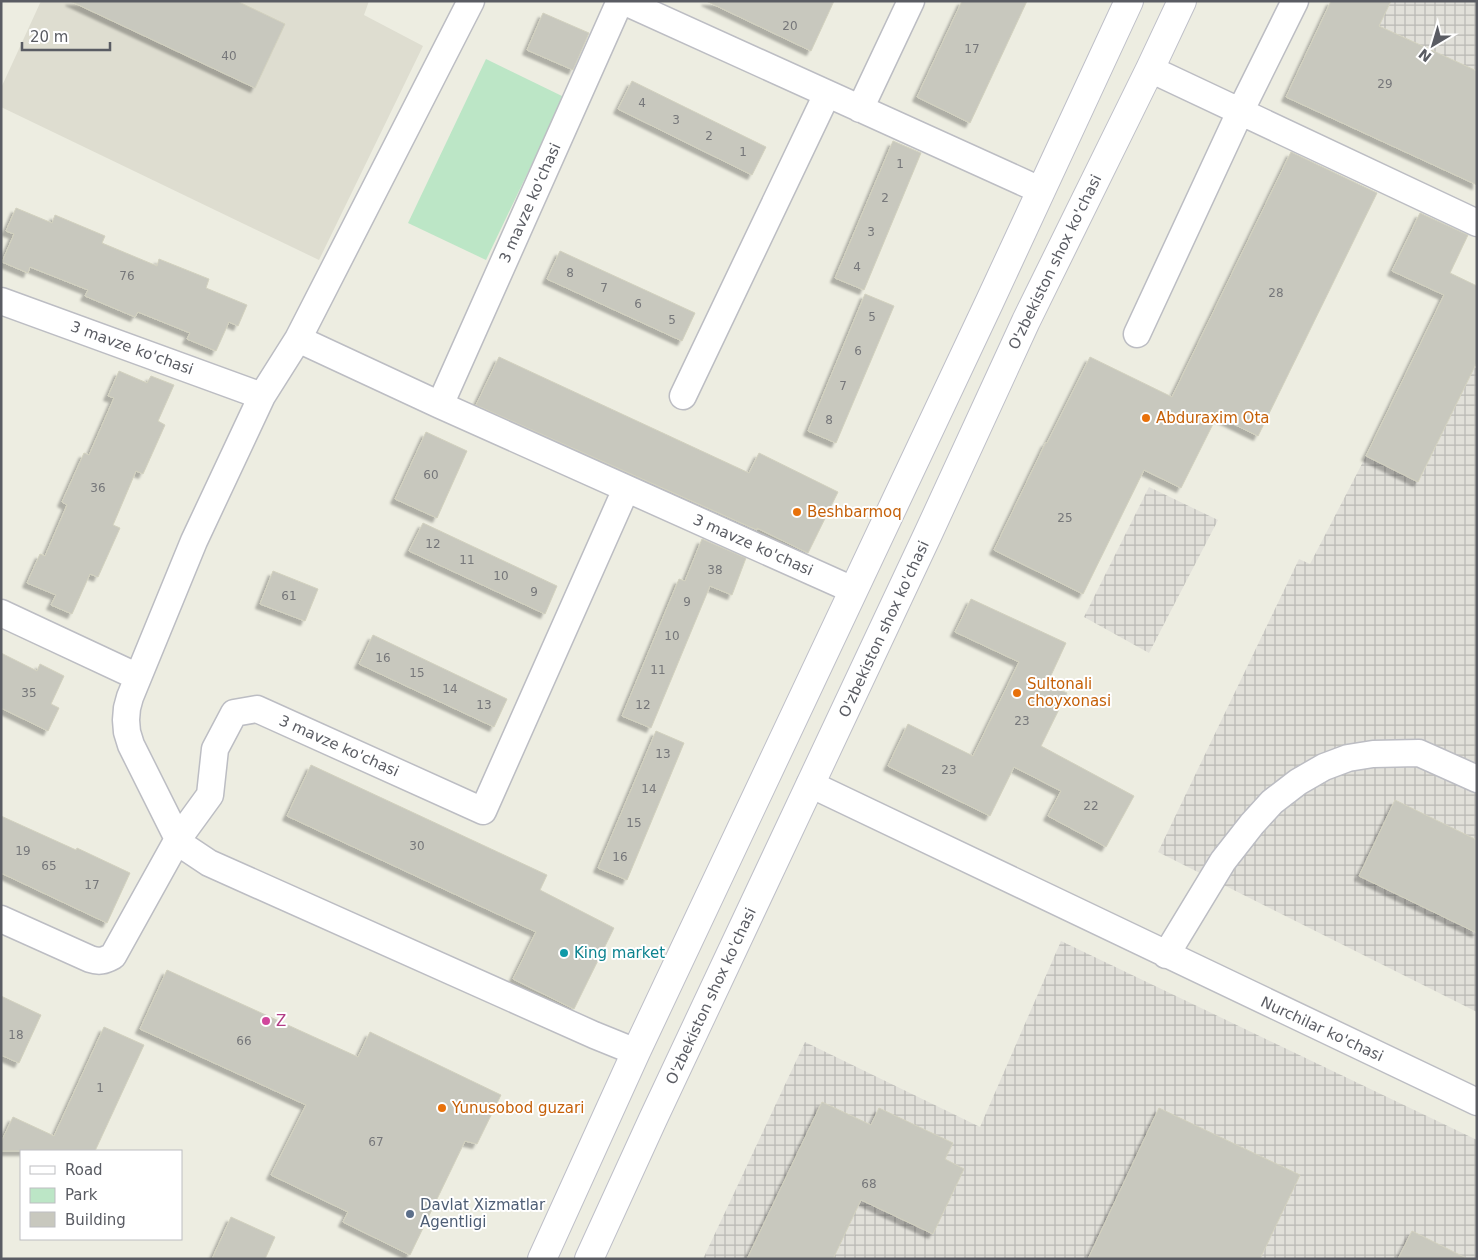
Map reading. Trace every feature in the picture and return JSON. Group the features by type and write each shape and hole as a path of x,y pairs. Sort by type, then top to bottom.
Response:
{"main road":[{"path":"542,1259 636,1052 989,303 1129,1"},
{"name":"O'zbekiston shox ko'chasi","path":"589,1259 1026,321 1182,1"}],"street":[{"path":"471,1 298,338 262,396 194,541 138,677 127,708 127,732 131,745 178,839 185,847 209,863 594,1036 636,1052"},
{"path":"621,1 1040,190"},
{"name":"3 mavze ko'chasi","path":"440,405 621,1"},
{"path":"860,109 911,1"},
{"path":"1137,334 1240,112 1295,1"},
{"path":"1150,69 1477,223"},
{"path":"683,396 827,94"},
{"name":"3 mavze ko'chasi","path":"1,301 262,396"},
{"name":"3 mavze ko'chasi","path":"298,338 440,405 853,590"},
{"name":"3 mavze ko'chasi","path":"1,919 98,962 106,961 113,956 178,839 210,795 215,749 234,713 258,709 483,811 626,489"},
{"path":"1,613 138,677"},
{"path":"1166,955 1223,861 1252,824 1279,797 1298,782 1324,767 1348,758 1373,754 1419,753 1477,779"},
{"name":"Nurchilar ko'chasi","path":"810,784 1477,1102"}],"shaded area":[{"path":"41,1 369,1 364,15 423,46 319,260 1,107 1,88"},
{"path":"1391,1 1477,1 1477,71 1379,26"},
{"path":"1474,367 1477,369 1477,1012 1158,852 1299,559 1310,564 1366,456 1419,481"},
{"path":"1149,487 1218,520 1149,653 1084,617"},
{"path":"1061,941 1477,1140 1477,1259 703,1259 805,1042 980,1127"}],"green space":[{"path":"486,59 564,97 486,260 408,223"}],"building":[{"path":"70,1 237,1 285,24 255,88"},
{"path":"706,1 834,1 811,51"},
{"path":"962,1 1027,1 970,123 917,97"},
{"path":"1331,1 1391,1 1379,26 1477,71 1477,185 1286,97"},
{"path":"543,13 589,33 573,70 527,50"},
{"path":"632,81 766,147 752,175 618,109"},
{"path":"893,141 921,153 864,290 835,278"},
{"path":"1291,152 1377,193 1258,436 1217,416 1181,488 1144,470 1083,594 994,550 1046,442 1090,357 1172,397"},
{"path":"16,208 52,223 55,215 105,236 102,243 157,266 159,259 209,279 206,288 247,305 238,326 229,322 216,351 187,339 190,333 138,312 135,317 85,296 88,290 30,267 28,273 2,262 14,234 6,231"},
{"path":"1420,213 1468,235 1450,273 1477,286 1477,362 1418,482 1366,456 1444,295 1392,271"},
{"path":"560,251 695,313 682,341 547,279"},
{"path":"865,294 894,306 836,443 808,431"},
{"path":"499,357 749,473 759,453 838,492 808,553 757,528 757,530 476,405"},
{"path":"119,371 147,383 151,376 174,385 158,421 165,425 143,474 136,471 113,525 120,528 98,577 90,574 72,614 51,605 56,595 27,583 40,554 45,556 67,505 62,502 84,453 89,455 114,398 108,396"},
{"path":"426,432 467,451 437,518 395,499"},
{"path":"423,523 557,586 545,614 409,551"},
{"path":"702,539 746,558 732,595 710,586 651,728 622,716 679,579 685,581"},
{"path":"273,571 318,589 305,621 260,604"},
{"path":"971,599 1066,643 1047,684 1067,693 1041,746 1134,796 1106,847 1048,816 1061,791 1014,767 990,816 888,766 908,724 973,756 1019,662 955,632"},
{"path":"373,635 507,699 494,727 359,664"},
{"path":"1,653 37,671 40,664 64,676 51,704 59,708 48,731 1,708"},
{"path":"656,731 684,743 627,880 598,868"},
{"path":"311,765 547,875 540,890 614,928 574,1009 513,979 536,932 287,816"},
{"path":"1395,800 1477,840 1477,933 1359,876"},
{"path":"1,816 130,873 107,923 1,873"},
{"path":"167,970 358,1057 370,1032 501,1095 477,1144 465,1141 410,1255 343,1222 348,1212 271,1175 306,1105 140,1029"},
{"path":"1,996 41,1015 19,1063 1,1055"},
{"path":"104,1027 144,1045 95,1150 1,1151 1,1142 13,1117 54,1136"},
{"path":"822,1102 871,1125 879,1108 953,1143 945,1159 964,1169 933,1234 861,1200 833,1259 747,1259"},
{"path":"1159,1108 1300,1175 1260,1259 1088,1259"},
{"path":"231,1217 275,1237 265,1259 212,1259"},
{"path":"1412,1231 1468,1259 1398,1259"}],"place":[{"name":"Abduraxim Ota","path":"1146,418"},
{"name":"Beshbarmoq","path":"797,512"},
{"name":"Sultonali choyxonasi","path":"1017,693"},
{"name":"King market","path":"564,953"},
{"name":"Z","path":"266,1021"},
{"name":"Yunusobod guzari","path":"442,1108"},
{"name":"Davlat Xizmatlar Agentligi","path":"410,1214"}]}
